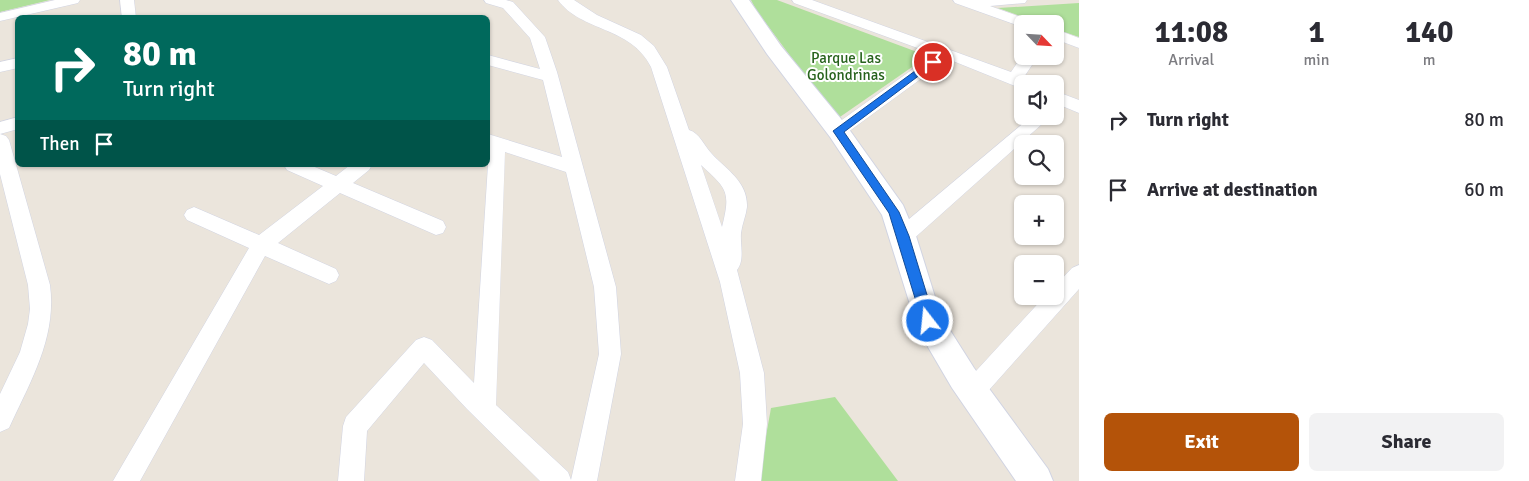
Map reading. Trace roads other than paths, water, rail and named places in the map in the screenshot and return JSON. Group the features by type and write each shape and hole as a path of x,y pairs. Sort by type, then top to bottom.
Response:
{"street":[{"path":"0,17 73,0"},
{"path":"127,0 129,15"},
{"path":"491,0 508,5 537,36 550,77 572,167 605,287 610,354 584,481"},
{"path":"565,0 586,15 640,40 648,48 659,67 731,282 752,373 754,424 748,481"},
{"path":"740,0 774,50 838,131 894,212 928,321 973,391 1036,481"},
{"path":"799,0 1014,80"},
{"path":"964,1 1020,0"},
{"path":"964,1 1014,19"},
{"path":"1064,38 1079,44"},
{"path":"838,131 946,53"},
{"path":"490,61 550,77"},
{"path":"0,67 15,64"},
{"path":"1064,103 1079,107"},
{"path":"679,123 705,158 727,178 736,193 737,207 731,232 731,282"},
{"path":"0,128 15,124"},
{"path":"903,236 1032,125"},
{"path":"0,140 9,207 39,286 41,310 36,335 27,361 0,420"},
{"path":"484,409 492,142 572,167"},
{"path":"298,167 436,227"},
{"path":"126,481 261,245 360,167"},
{"path":"194,215 329,276"},
{"path":"973,391 1079,274"},
{"path":"351,481 355,426 424,346 484,409 559,481"}],"park label":[{"name":"Parque Las Golondrinas","path":"846,66"}]}
